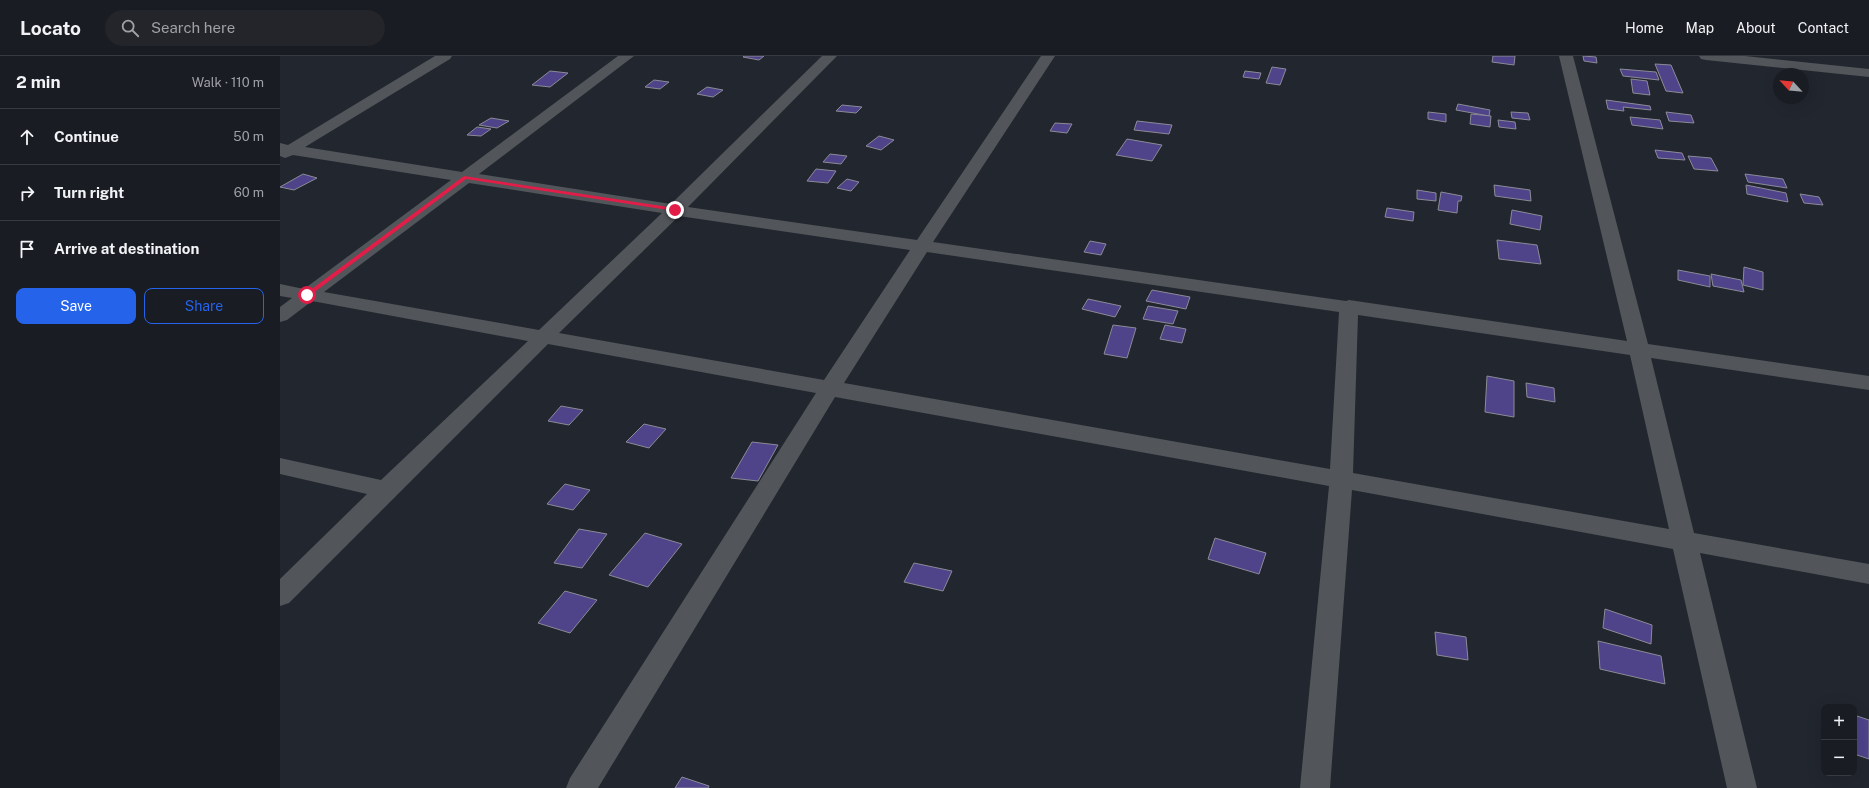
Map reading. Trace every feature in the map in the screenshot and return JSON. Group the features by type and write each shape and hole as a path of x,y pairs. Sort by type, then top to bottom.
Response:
{"street":[{"path":"284,151 445,56"},
{"path":"280,316 627,56"},
{"path":"280,595 386,490 675,210 830,56"},
{"path":"581,788 830,388 922,245 1048,56"},
{"path":"1566,56 1639,349 1742,788"},
{"path":"1706,56 1869,73"},
{"path":"284,151 465,177 675,210 1349,306 1869,383"},
{"path":"280,290 1869,574"},
{"path":"1315,788 1341,480 1349,306"},
{"path":"280,466 386,490"}],"building":[{"path":"764,56 759,60 743,57"},
{"path":"1493,56 1515,56 1514,65 1492,62"},
{"path":"1583,56 1596,57 1597,63 1584,61"},
{"path":"1655,64 1671,65 1683,93 1666,91"},
{"path":"1272,67 1286,69 1280,85 1266,83"},
{"path":"1620,69 1656,72 1659,80 1623,76"},
{"path":"550,71 568,73 550,87 532,85"},
{"path":"1245,71 1261,73 1259,79 1243,77"},
{"path":"1631,79 1647,81 1650,95 1633,93"},
{"path":"654,80 669,82 660,89 645,87"},
{"path":"707,87 723,90 713,97 697,94"},
{"path":"1606,100 1650,106 1651,110 1623,107 1624,111 1608,109"},
{"path":"1458,104 1490,110 1489,116 1456,110"},
{"path":"842,105 862,107 856,113 836,111"},
{"path":"1428,112 1446,114 1446,122 1428,119"},
{"path":"1511,112 1528,113 1530,120 1512,118"},
{"path":"1666,112 1691,115 1694,123 1669,121"},
{"path":"1471,114 1491,116 1490,127 1470,124"},
{"path":"1630,117 1660,120 1663,129 1632,125"},
{"path":"491,118 509,121 497,128 479,125"},
{"path":"1498,120 1515,122 1516,129 1499,127"},
{"path":"1137,121 1172,125 1169,134 1134,130"},
{"path":"1055,123 1072,124 1067,133 1050,131"},
{"path":"477,127 491,129 481,136 467,135"},
{"path":"879,136 894,140 881,150 866,146"},
{"path":"1127,139 1162,145 1152,161 1116,155"},
{"path":"1655,150 1682,153 1685,160 1658,158"},
{"path":"830,154 847,156 841,164 823,162"},
{"path":"1688,156 1711,158 1718,171 1694,169"},
{"path":"816,169 836,171 828,183 807,181"},
{"path":"303,174 317,178 294,190 280,187"},
{"path":"1745,174 1783,179 1787,188 1748,182"},
{"path":"847,179 859,182 851,191 837,188"},
{"path":"1494,185 1530,190 1531,201 1495,196"},
{"path":"1746,185 1786,193 1788,202 1747,194"},
{"path":"1417,190 1436,193 1436,201 1417,199"},
{"path":"1441,192 1462,196 1461,201 1458,201 1457,213 1438,210"},
{"path":"1800,194 1819,197 1823,205 1804,203"},
{"path":"1387,208 1414,212 1413,221 1385,217"},
{"path":"1512,210 1542,216 1540,230 1510,224"},
{"path":"1497,240 1537,245 1541,264 1499,259"},
{"path":"1090,241 1106,244 1101,255 1084,252"},
{"path":"1744,267 1763,272 1763,290 1743,285"},
{"path":"1678,270 1710,276 1710,287 1678,280"},
{"path":"1711,274 1741,280 1744,292 1713,286"},
{"path":"1152,290 1190,297 1186,309 1146,301"},
{"path":"1088,299 1121,306 1115,317 1082,309"},
{"path":"1148,306 1178,311 1173,324 1143,319"},
{"path":"1113,325 1136,328 1127,358 1104,354"},
{"path":"1165,325 1186,329 1182,343 1160,339"},
{"path":"1487,376 1514,381 1514,417 1485,412"},
{"path":"1526,383 1554,388 1555,402 1527,397"},
{"path":"561,406 583,410 569,425 548,421"},
{"path":"644,424 666,429 649,448 626,442"},
{"path":"752,442 778,445 758,481 731,478"},
{"path":"565,484 590,490 573,510 547,504"},
{"path":"579,529 607,534 582,568 554,563"},
{"path":"645,533 682,544 648,587 609,575"},
{"path":"1215,538 1266,553 1259,574 1208,559"},
{"path":"914,563 952,571 943,591 904,582"},
{"path":"565,591 597,600 570,633 538,623"},
{"path":"1605,609 1652,625 1651,644 1603,628"},
{"path":"1435,632 1466,637 1468,660 1437,655"},
{"path":"1598,641 1661,656 1665,684 1600,669"},
{"path":"1857,716 1869,720 1869,759 1857,755"},
{"path":"682,777 709,786 708,788 675,788"}],"route":[{"path":"307,295 465,177 675,210"}]}
